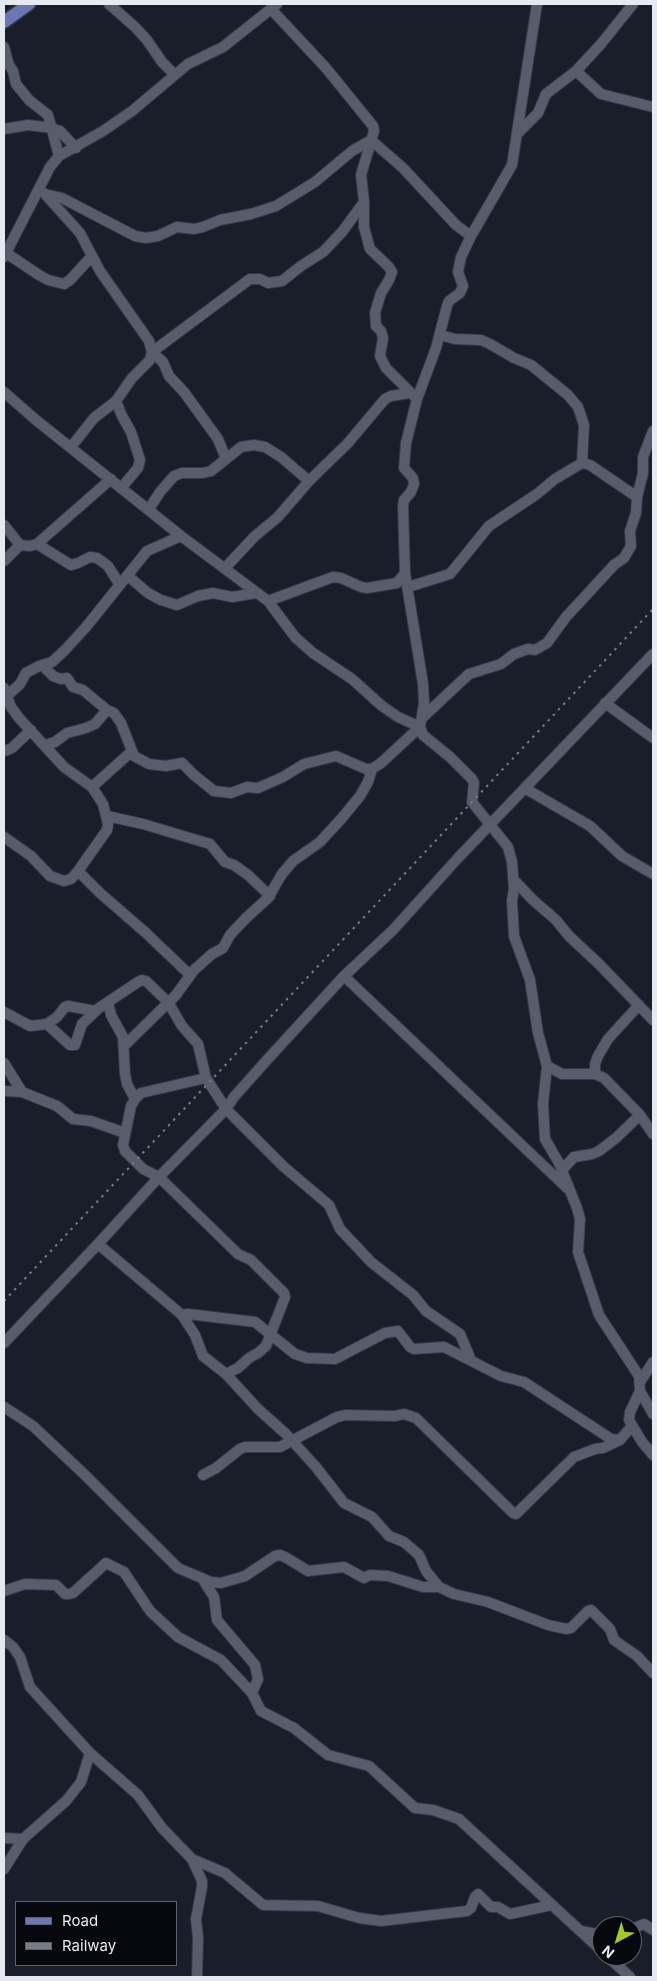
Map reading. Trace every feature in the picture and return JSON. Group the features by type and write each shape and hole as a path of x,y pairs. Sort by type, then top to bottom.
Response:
{"main road":[{"path":"4,22 15,9 29,4"}],"street":[{"path":"109,4 141,34 162,62 175,75"},
{"path":"537,4 515,154 508,175 471,236 461,257 458,272 463,286 460,293 449,301 440,335 413,396 404,468 413,478 414,484 411,492 404,500 403,506 405,573 423,684 424,704 421,722 423,735 450,757 472,779 474,783 472,802 508,847 514,889 512,901 514,936 530,980 538,1033 547,1066 543,1104 545,1138 562,1170 580,1219 578,1252 599,1315 639,1376 640,1387 653,1414"},
{"path":"517,134 538,113 546,94 576,71 601,44 633,4"},
{"path":"92,256 64,284 48,280 5,255 43,192 50,167 58,156 76,148 132,111 188,64 222,47 274,6 370,121 374,131 361,175 364,201 363,219 370,249 392,272 381,293 375,313 376,326 381,331 383,338 380,356 386,368 398,378 413,396"},
{"path":"4,47 16,84 29,100 48,116 58,156"},
{"path":"576,71 601,94 653,107"},
{"path":"4,129 28,126 52,128 60,131 76,148"},
{"path":"371,140 403,168 456,225 471,236"},
{"path":"43,192 62,198 136,236 146,238 158,236 177,227 194,229 220,220 251,214 276,206 314,182 352,151 371,140"},
{"path":"43,192 80,233 100,272 148,342 152,352 163,362 169,376 184,392 218,439 226,458"},
{"path":"71,447 94,418 116,401 132,378 150,360 152,352 250,279 260,279 268,283 282,280 323,252 342,232 364,201"},
{"path":"440,335 455,339 481,340 490,344 514,358 531,365 568,395 578,407 584,425 582,463"},
{"path":"4,392 36,420 181,536 268,601 295,637 313,653 352,679 382,706 398,717 421,722"},
{"path":"225,568 255,536 278,517 309,482 348,443 385,399 391,396 413,396"},
{"path":"116,401 131,432 140,460 138,468 122,487"},
{"path":"45,665 53,676 61,679 67,678 73,687 83,690 117,716 134,756 149,764 166,766 182,763 209,787 231,793 247,787 258,788 267,785 304,764 336,756 366,769 372,769 382,763 469,674 501,664 514,654 528,648 535,650 547,643 566,617 614,565 629,552 631,546 630,531 636,513 637,497 643,473 643,457 653,431"},
{"path":"149,509 174,476 182,473 211,471 242,447 265,446 282,457 309,482"},
{"path":"408,587 450,574 489,526 537,494 555,479 582,463 590,465 637,497"},
{"path":"4,525 20,545 30,546 37,544 111,479"},
{"path":"4,837 31,856 50,876 64,881 78,871 107,830 108,824 103,804 92,787 64,766 31,730 11,707 7,690 20,684 26,673 58,657 86,628 148,549 158,547 181,536"},
{"path":"37,544 71,564 90,557 97,558 108,566 120,585"},
{"path":"4,561 20,545"},
{"path":"268,601 333,577 341,578 367,588 397,582 405,573"},
{"path":"128,576 148,593 177,605 198,596 212,593 232,596 256,593"},
{"path":"4,1343 159,1178 226,1110 234,1097 344,976 393,930 653,654"},
{"path":"606,703 653,738"},
{"path":"46,745 55,742 67,733 94,724 107,710"},
{"path":"4,750 12,748 31,730"},
{"path":"92,787 132,751"},
{"path":"124,1046 168,1002 190,975 210,955 223,948 230,935 270,896 282,874 293,861 320,842 346,814 360,796 368,782 372,769"},
{"path":"526,789 590,826 622,856 653,874"},
{"path":"106,816 143,824 210,844 225,862 234,865 248,875 270,896"},
{"path":"78,871 190,975"},
{"path":"513,880 653,1020"},
{"path":"344,976 571,1192"},
{"path":"47,1024 72,1046 79,1037 82,1024 108,1002 142,980 152,986 168,1002 182,1026 198,1044 206,1078 226,1110 284,1168 329,1205 340,1228 371,1262 412,1295 426,1312 460,1334 471,1360"},
{"path":"108,1002 111,1016 123,1037 126,1080 135,1099"},
{"path":"592,1071 608,1039 639,1005"},
{"path":"4,1012 30,1026 47,1024 68,1006 95,1012"},
{"path":"4,1064 22,1092"},
{"path":"547,1066 562,1074 592,1071 609,1083 640,1115 653,1134"},
{"path":"206,1078 141,1094 135,1099 131,1106 124,1149 143,1169 159,1178 238,1254 251,1260 284,1292 285,1297 266,1346 258,1354 248,1358 238,1368 226,1374"},
{"path":"4,1091 22,1092 57,1106 73,1119 91,1121 125,1134"},
{"path":"562,1170 574,1157 599,1151 640,1115"},
{"path":"98,1244 182,1315 195,1335 203,1356 226,1374 258,1410 316,1467 344,1503 372,1517 389,1536 404,1542 419,1555 426,1571 440,1587 454,1594 488,1602 548,1625 566,1629 571,1628 591,1610 610,1629 614,1640 637,1656 653,1673"},
{"path":"182,1315 188,1314 255,1322 295,1354 307,1358 335,1359 385,1333 394,1331 401,1334 410,1347 414,1349 444,1347 501,1376 524,1382 551,1398 607,1437 620,1440"},
{"path":"653,1362 640,1387 630,1412 629,1420 653,1454"},
{"path":"4,1407 33,1426 85,1475 173,1564 211,1582 221,1583 245,1576 275,1556 280,1555 285,1556 308,1571 344,1567 364,1578 370,1575 388,1576 423,1587 440,1587"},
{"path":"202,1475 245,1447 275,1448 292,1442 323,1424 346,1415 411,1415 512,1514 516,1514 574,1457 603,1448 620,1440 632,1426"},
{"path":"4,1591 26,1584 56,1585 65,1594 73,1593 108,1563 128,1576 137,1593 163,1624 178,1636 221,1660 252,1693 261,1711 294,1728 328,1755 369,1766 415,1808 433,1810 459,1819 592,1942"},
{"path":"202,1578 216,1603 217,1620 255,1665 258,1679 252,1693"},
{"path":"4,1640 13,1647 20,1657 30,1687 90,1753 138,1795 162,1828 192,1859 202,1881 196,1919 198,1938 197,1977"},
{"path":"4,1869 23,1839 66,1801 76,1789 81,1782 90,1753"},
{"path":"4,1838 23,1839"},
{"path":"192,1859 229,1875 263,1905 318,1906 370,1920 381,1921 467,1911 471,1908 478,1894 491,1907 498,1907 510,1914 552,1905"},
{"path":"642,1925 644,1924 653,1930"},
{"path":"580,1931 592,1933"},
{"path":"618,1966 630,1977"}],"railway":[{"path":"4,1301 653,609"}]}
